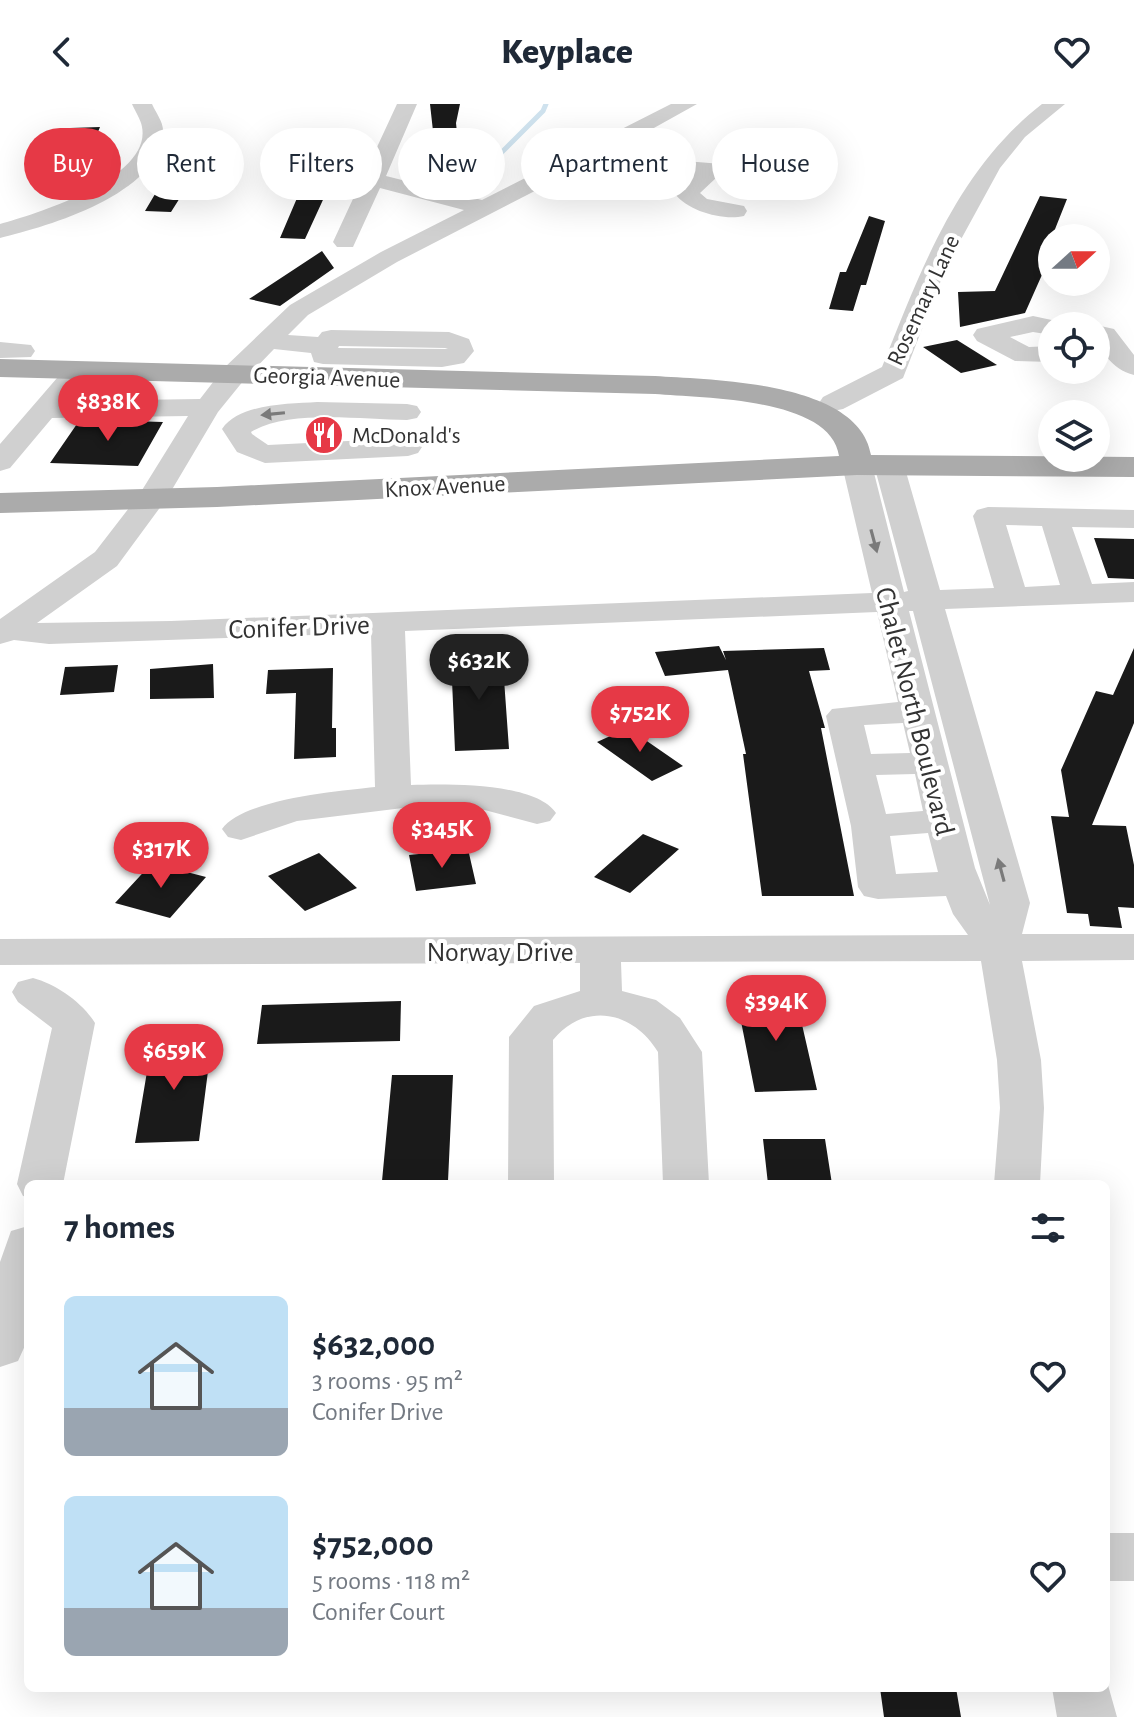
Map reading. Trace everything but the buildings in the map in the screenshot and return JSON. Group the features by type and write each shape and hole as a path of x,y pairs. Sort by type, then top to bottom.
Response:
{"main road":[{"name":"Georgia Avenue","path":"7,356 79,369 655,385 747,381 788,387 833,403 879,438 873,465"},
{"name":"Georgia Avenue","path":"655,385 763,395 799,405 818,413 844,431 873,465"},
{"name":"Knox Avenue","path":"0,503 409,488 873,465 1134,467"}],"street":[{"path":"0,231 69,209 110,189 127,176 151,148 155,136 148,112 142,104"},
{"path":"382,163 407,104"},
{"name":"Rosemary Lane","path":"833,403 894,372 935,265 990,166 1018,133 1055,104"},
{"path":"636,128 673,106"},
{"path":"696,171 717,176 696,188"},
{"path":"382,182 485,208"},
{"path":"4,632 106,559 152,498 201,418 234,374 299,310 340,283 521,190"},
{"path":"345,242 365,200"},
{"path":"694,200 700,204 736,211"},
{"path":"1038,325 986,335 1024,355 1038,354"},
{"path":"269,341 326,346"},
{"path":"0,462 79,369"},
{"path":"406,379 409,488"},
{"path":"44,410 158,411 201,418"},
{"path":"407,412 270,413 247,419 236,429 240,440 249,449 265,454 408,447"},
{"name":"Chalet North Boulevard","path":"873,465 925,601 1010,903 999,946 1019,1060 1022,1108 1017,1180"},
{"name":"Chalet North Boulevard","path":"873,465 890,604 942,821 973,914 999,946"},
{"path":"1012,596 988,516 1134,519"},
{"path":"1054,517 1079,593"},
{"name":"Conifer Drive","path":"4,632 49,634 388,623 1134,592"},
{"path":"388,623 389,734 394,799"},
{"path":"916,712 844,716 870,826 878,887 961,883"},
{"path":"855,765 928,763"},
{"path":"241,829 273,813 292,808 394,799 479,797 537,813"},
{"path":"870,826 942,821"},
{"name":"Norway Drive","path":"0,952 1134,947"},
{"path":"41,1180 74,1023 16,998 47,951"},
{"path":"600,951 601,999"},
{"path":"531,1180 531,1037 549,1016 601,999 641,1010 665,1028 680,1052 686,1180"},
{"path":"0,1347 22,1298"},
{"path":"1110,1557 1134,1557"},
{"path":"1082,1692 1087,1717"}],"waterway":[{"path":"505,149 543,111 546,104"}],"place":[{"name":"McDonald's","path":"324,435"}]}
